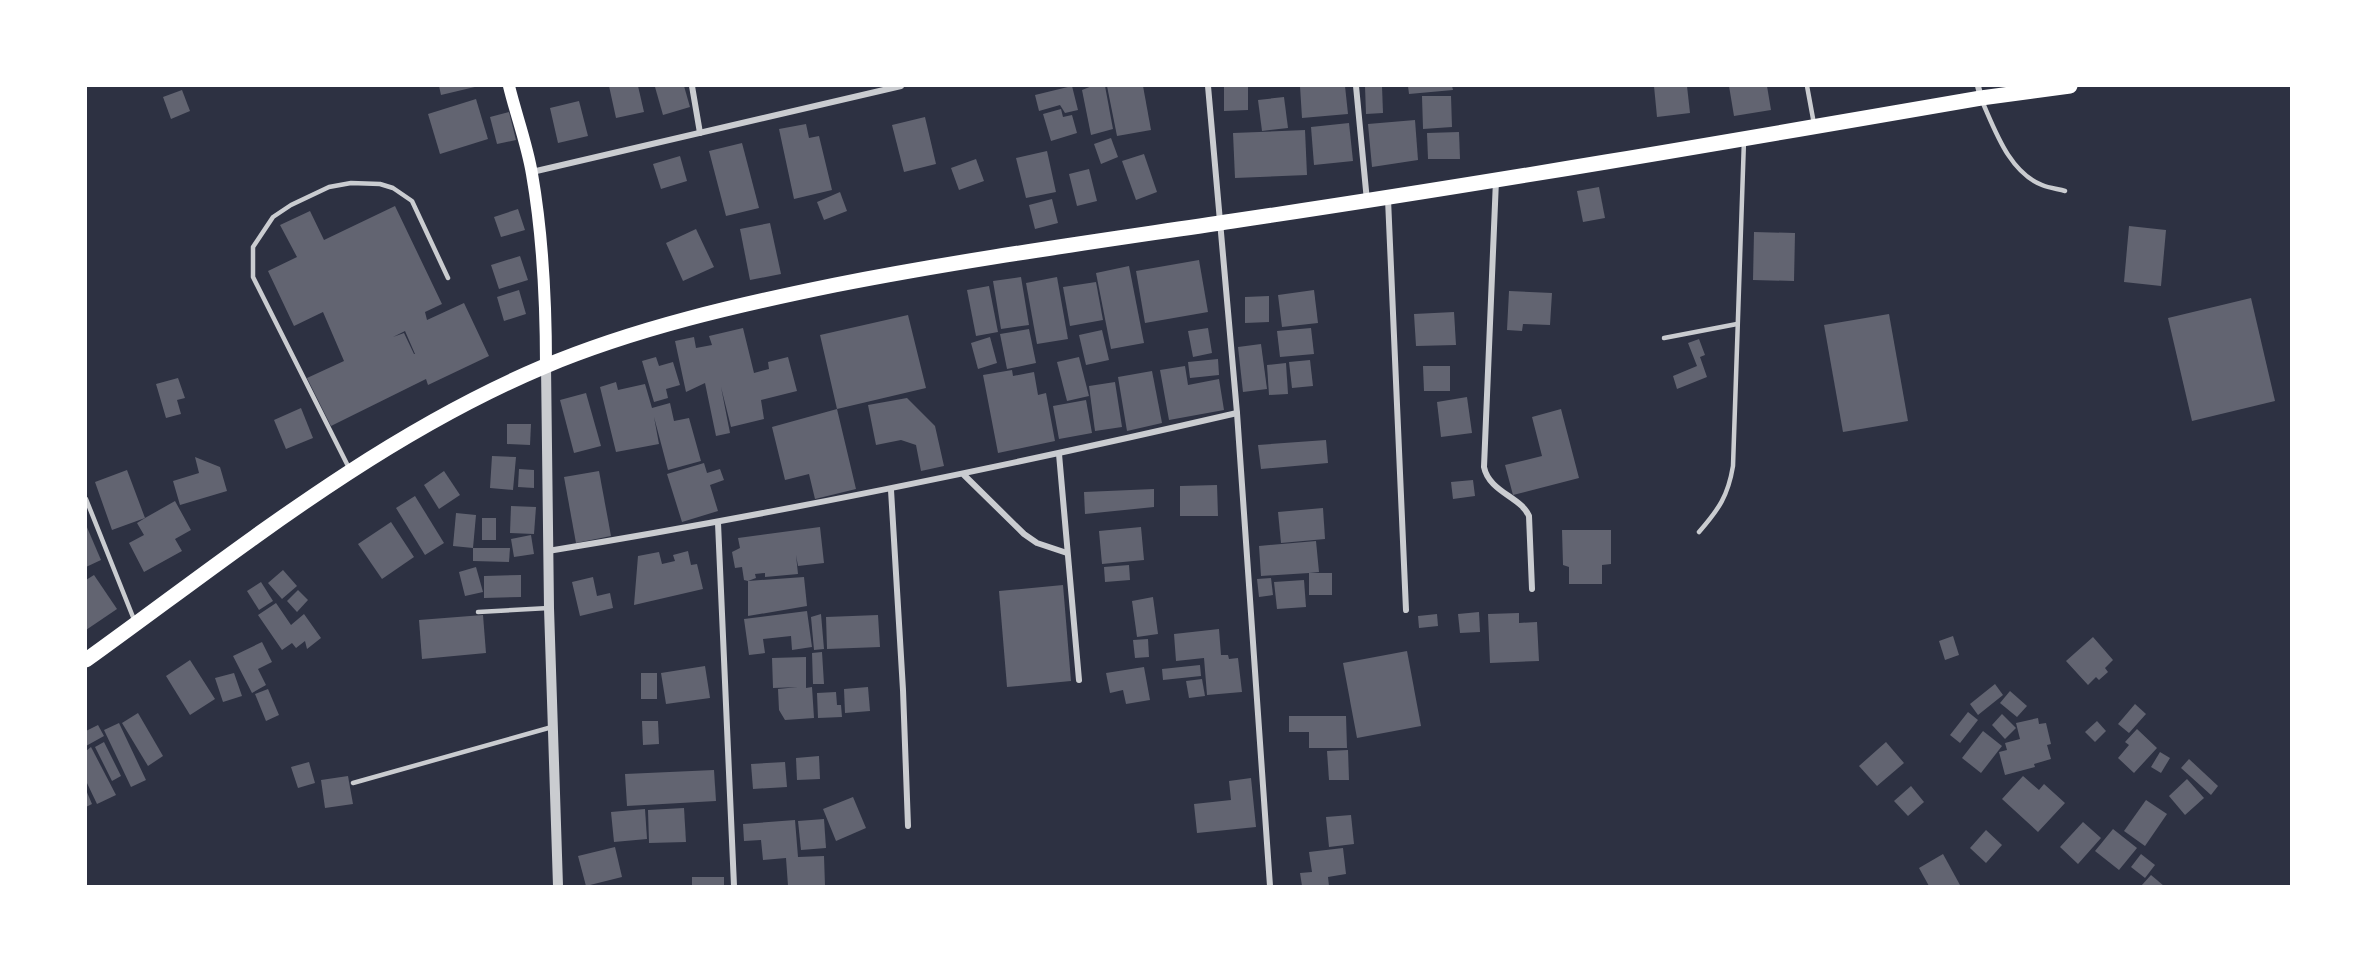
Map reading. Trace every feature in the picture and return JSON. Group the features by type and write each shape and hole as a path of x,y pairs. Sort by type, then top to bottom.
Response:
{"highway":[{"path":"86,660 350,471 441,417 546,366 629,336 767,298 943,266 1388,198 1814,127 1979,92 2070,86"}],"main road":[{"path":"509,86 532,172 546,299 546,366"}],"street":[{"path":"692,86 700,133"},
{"path":"532,172 700,133 874,88 901,86"},
{"path":"1208,86 1237,413 1270,886"},
{"path":"1356,86 1367,201"},
{"path":"1496,180 1484,467 1491,481 1511,500 1523,506 1528,516 1532,589"},
{"path":"1388,198 1406,610"},
{"path":"546,366 549,608 558,886"},
{"path":"548,551 718,523 891,490 1237,413"},
{"path":"1059,454 1079,680"},
{"path":"964,474 1024,534 1037,543 1067,554"},
{"path":"891,490 903,690 908,826"},
{"path":"718,523 734,886"}],"lane":[{"path":"1807,86 1814,127"},
{"path":"1979,92 1996,132 2022,173 2042,185 2065,191"},
{"path":"1699,532 1719,509 1729,489 1733,466 1744,138"},
{"path":"350,471 253,277 253,247 273,217 291,205 329,187 342,184 380,184 393,188 412,201 448,278"},
{"path":"1664,338 1737,324"},
{"path":"86,499 136,624"},
{"path":"478,612 549,608"},
{"path":"353,783 552,727"}],"building":[{"path":"439,86 479,86 441,95"},
{"path":"609,86 638,86 644,112 616,118"},
{"path":"684,86 690,107 663,115 655,87"},
{"path":"1072,86 1078,110 1065,113 1060,105 1039,111 1035,95"},
{"path":"1092,86 1105,86 1113,129 1091,135 1082,90"},
{"path":"1107,86 1143,86 1151,130 1117,136"},
{"path":"1224,86 1248,86 1248,110 1224,111"},
{"path":"1300,86 1345,86 1348,114 1302,118"},
{"path":"1365,86 1382,86 1383,113 1366,114"},
{"path":"1408,86 1452,86 1453,90 1409,94"},
{"path":"1654,86 1687,86 1690,113 1657,117"},
{"path":"1729,86 1767,86 1771,110 1734,116"},
{"path":"182,90 190,111 171,119 163,97"},
{"path":"1422,96 1451,96 1452,127 1423,129"},
{"path":"1284,97 1288,128 1262,131 1258,100"},
{"path":"476,99 488,139 440,154 428,114"},
{"path":"579,101 588,136 558,143 550,108"},
{"path":"1061,109 1063,117 1072,115 1077,133 1051,141 1043,114"},
{"path":"509,112 516,140 497,144 490,117"},
{"path":"925,117 936,164 904,172 892,125"},
{"path":"1415,120 1418,160 1372,167 1368,124"},
{"path":"1349,123 1353,161 1314,165 1311,127"},
{"path":"806,124 809,138 819,136 832,190 794,199 779,129"},
{"path":"1305,130 1307,175 1235,178 1233,133"},
{"path":"1459,132 1460,159 1428,159 1427,133"},
{"path":"1111,138 1118,157 1101,164 1094,144"},
{"path":"742,143 759,208 726,216 709,151"},
{"path":"1047,151 1056,192 1026,198 1016,158"},
{"path":"1144,154 1157,192 1136,200 1122,161"},
{"path":"680,156 687,181 661,189 653,164"},
{"path":"976,159 984,181 959,190 951,168"},
{"path":"1089,169 1097,201 1077,206 1069,174"},
{"path":"1599,187 1605,218 1583,222 1577,191"},
{"path":"840,192 847,211 824,220 817,202"},
{"path":"1052,199 1058,223 1035,229 1029,205"},
{"path":"395,206 442,304 425,312 427,320 464,303 489,356 428,385 426,379 331,426 307,378 344,361 323,312 294,326 268,271 297,257 280,225 310,211 324,240","holes":["405,331 415,354 404,333 393,337"]},
{"path":"518,209 525,230 501,237 494,217"},
{"path":"770,223 781,274 750,280 740,229"},
{"path":"2129,226 2166,230 2161,286 2124,282"},
{"path":"696,229 714,267 683,281 666,243"},
{"path":"1754,232 1795,233 1794,281 1753,280"},
{"path":"520,256 528,280 499,289 491,265"},
{"path":"1199,260 1208,312 1145,323 1136,271"},
{"path":"1129,266 1144,343 1111,349 1096,273"},
{"path":"1021,277 1029,325 1001,329 993,281"},
{"path":"1057,277 1068,339 1037,344 1026,283"},
{"path":"1096,282 1103,320 1070,326 1063,287"},
{"path":"989,286 998,332 976,336 967,290"},
{"path":"519,290 526,314 504,321 497,297"},
{"path":"1314,290 1318,323 1282,327 1278,295"},
{"path":"1509,291 1552,293 1550,325 1523,324 1522,331 1507,330"},
{"path":"1269,296 1269,322 1245,323 1245,297"},
{"path":"2251,298 2275,401 2192,421 2168,318"},
{"path":"1454,312 1456,345 1416,346 1414,314"},
{"path":"1889,314 1908,421 1843,432 1824,325"},
{"path":"908,315 926,388 837,409 820,335"},
{"path":"743,328 754,373 769,369 768,362 788,357 797,391 761,400 764,419 731,427 721,387 730,433 716,436 705,383 686,392 675,341 694,337 696,348 712,345 709,336"},
{"path":"1208,328 1212,353 1193,357 1188,331"},
{"path":"1311,328 1314,354 1280,357 1277,331"},
{"path":"1029,329 1036,363 1007,369 1000,334"},
{"path":"1102,330 1109,360 1086,365 1079,335"},
{"path":"990,337 997,363 978,369 971,343"},
{"path":"1699,339 1705,355 1700,357 1707,377 1677,389 1673,376 1697,366 1688,343"},
{"path":"1261,344 1267,389 1243,392 1238,347"},
{"path":"656,357 659,366 673,362 680,385 666,389 668,398 654,402 642,361"},
{"path":"1079,357 1089,396 1067,401 1057,362"},
{"path":"1218,359 1219,375 1190,378 1188,362"},
{"path":"1310,360 1313,386 1292,388 1289,362"},
{"path":"1286,363 1288,394 1269,395 1267,365"},
{"path":"1185,366 1188,385 1219,379 1224,410 1169,420 1160,370"},
{"path":"1423,366 1450,366 1450,391 1424,391"},
{"path":"1012,370 1013,376 1034,372 1038,395 1046,393 1055,441 998,453 983,375"},
{"path":"1152,371 1162,423 1127,431 1118,377"},
{"path":"178,378 185,398 177,400 181,414 166,418 156,384"},
{"path":"616,382 618,390 645,384 652,408 670,403 674,421 689,418 701,461 668,470 654,417 659,444 616,452 600,387"},
{"path":"1115,382 1122,427 1095,431 1089,386"},
{"path":"586,393 601,446 574,453 560,400"},
{"path":"1467,397 1472,433 1441,437 1437,402"},
{"path":"907,398 935,426 944,466 921,471 916,445 901,440 876,445 868,405"},
{"path":"1086,400 1092,433 1059,439 1053,406"},
{"path":"301,408 313,438 286,449 274,420"},
{"path":"837,409 856,489 815,499 809,474 785,480 772,427"},
{"path":"1561,409 1579,478 1513,495 1505,465 1542,456 1532,417"},
{"path":"507,424 531,424 530,445 507,444"},
{"path":"1326,440 1328,463 1261,469 1258,445"},
{"path":"492,456 516,457 513,490 490,488"},
{"path":"195,457 220,467 227,491 180,505 173,481 199,473"},
{"path":"704,463 707,473 720,469 724,480 710,485 718,511 682,522 667,474"},
{"path":"519,469 534,470 534,488 518,487"},
{"path":"127,470 145,518 112,530 95,482"},
{"path":"444,471 460,495 439,509 424,485"},
{"path":"599,471 611,536 576,543 564,477"},
{"path":"1473,480 1475,496 1453,499 1451,482"},
{"path":"1217,485 1218,516 1180,516 1180,486"},
{"path":"1154,489 1154,507 1085,514 1084,492"},
{"path":"415,496 444,543 425,555 396,508"},
{"path":"175,501 191,530 175,539 182,551 144,572 129,543 144,535 137,523"},
{"path":"511,506 536,507 534,534 510,533"},
{"path":"1323,508 1325,539 1281,543 1278,512"},
{"path":"456,513 476,515 473,548 453,546"},
{"path":"482,518 496,518 496,540 482,540"},
{"path":"391,522 414,557 382,579 358,544"},
{"path":"86,525 101,560 86,567"},
{"path":"820,527 824,563 798,566 796,555 798,574 765,577 765,573 755,574 756,578 748,581 744,580 742,567 735,568 732,552 740,548 738,538"},
{"path":"1141,527 1144,560 1102,564 1099,531"},
{"path":"1562,530 1611,530 1611,564 1602,565 1602,584 1569,584 1569,567 1563,565"},
{"path":"531,535 534,554 514,557 511,539"},
{"path":"1316,541 1319,572 1261,576 1259,546"},
{"path":"473,548 510,548 509,562 473,561"},
{"path":"688,551 691,565 697,564 703,589 634,605 638,556 659,552 662,564 675,561 673,555"},
{"path":"1129,565 1130,580 1105,582 1104,567"},
{"path":"476,567 483,592 465,596 459,572"},
{"path":"283,570 297,586 282,599 268,583"},
{"path":"1309,573 1332,573 1332,595 1309,595"},
{"path":"94,575 117,609 86,630 86,580"},
{"path":"521,575 521,597 484,598 484,576"},
{"path":"593,577 597,596 610,593 613,608 580,616 572,582"},
{"path":"804,577 807,606 748,616 748,581"},
{"path":"1271,578 1273,595 1259,597 1257,579"},
{"path":"1304,580 1306,607 1277,609 1274,582"},
{"path":"261,582 273,601 259,610 247,591"},
{"path":"1063,585 1071,681 1007,687 999,591"},
{"path":"298,590 308,600 297,612 287,601"},
{"path":"1153,597 1158,634 1137,637 1132,601"},
{"path":"276,603 291,625 304,614 321,638 307,649 305,641 296,648 292,643 282,650 258,615"},
{"path":"807,611 812,647 792,650 791,636 763,639 765,653 749,655 744,619"},
{"path":"1479,612 1480,632 1460,633 1458,614"},
{"path":"1519,613 1519,623 1537,622 1539,661 1490,663 1488,614"},
{"path":"821,614 824,649 814,650 811,617"},
{"path":"1437,614 1438,626 1419,628 1418,616"},
{"path":"483,615 486,653 422,659 419,620"},
{"path":"878,615 880,647 827,649 826,617"},
{"path":"1219,629 1221,655 1228,655 1229,659 1238,658 1242,692 1207,695 1204,658 1176,661 1174,634"},
{"path":"1953,636 1959,655 1945,660 1939,641"},
{"path":"2093,637 2113,660 2105,668 2108,672 2099,680 2096,677 2088,685 2066,661"},
{"path":"1148,639 1149,657 1135,658 1133,640"},
{"path":"262,642 272,662 258,669 266,685 252,693 233,656"},
{"path":"1407,651 1421,726 1357,738 1343,663"},
{"path":"822,652 824,684 813,684 812,653"},
{"path":"806,657 806,688 812,687 814,718 785,720 779,710 778,689 798,687 773,688 772,658"},
{"path":"190,660 215,699 190,715 166,676"},
{"path":"1200,665 1201,676 1163,680 1162,669"},
{"path":"705,666 710,698 666,704 661,673"},
{"path":"1144,667 1150,700 1126,704 1123,690 1110,693 1106,673"},
{"path":"234,673 242,696 223,702 215,678"},
{"path":"641,673 657,673 657,699 641,699"},
{"path":"1202,679 1205,696 1189,698 1186,681"},
{"path":"1995,684 2003,695 1978,715 1970,704"},
{"path":"868,687 870,711 845,713 844,689"},
{"path":"268,689 279,715 266,721 255,694"},
{"path":"2010,691 2027,706 2017,717 2000,703"},
{"path":"836,692 837,705 841,705 842,717 818,718 817,693"},
{"path":"2135,704 2146,714 2129,733 2118,724"},
{"path":"1968,712 1978,720 1960,743 1950,735"},
{"path":"138,713 163,756 148,766 122,723"},
{"path":"2002,714 2016,728 2005,739 1992,725"},
{"path":"1289,716 1346,716 1347,748 1309,748 1309,732 1289,732"},
{"path":"2038,718 2039,724 2046,723 2051,744 2047,745 2051,759 2034,764 2035,767 2005,775 1999,752 2007,750 2005,743 2020,739 2016,723"},
{"path":"642,721 658,721 659,744 643,745"},
{"path":"2097,721 2106,731 2095,742 2085,732"},
{"path":"119,723 146,780 131,787 104,730"},
{"path":"98,725 104,736 86,746 86,731"},
{"path":"2137,729 2157,748 2134,773 2118,758 2129,745 2125,742"},
{"path":"1983,731 2002,746 1981,773 1962,758"},
{"path":"104,742 121,776 112,781 95,747"},
{"path":"1886,742 1904,763 1877,786 1859,766"},
{"path":"91,747 116,795 97,804 86,781 86,751"},
{"path":"1348,750 1349,780 1329,780 1327,751"},
{"path":"2160,752 2170,758 2161,773 2151,767"},
{"path":"819,756 820,779 797,780 796,758"},
{"path":"2189,759 2218,786 2211,795 2181,768"},
{"path":"309,762 315,783 298,788 291,767"},
{"path":"785,762 787,787 753,789 751,764"},
{"path":"714,770 716,801 627,806 625,774"},
{"path":"348,776 353,804 325,808 321,780"},
{"path":"2023,776 2039,790 2044,784 2065,803 2038,832 2002,799"},
{"path":"1251,778 1256,827 1197,833 1194,804 1231,800 1229,781"},
{"path":"2187,779 2204,798 2185,815 2169,796"},
{"path":"1911,786 1924,802 1908,816 1894,801"},
{"path":"86,790 92,804 86,807"},
{"path":"853,797 866,828 836,841 823,809"},
{"path":"2146,800 2167,814 2145,846 2124,831"},
{"path":"684,808 686,842 649,843 648,810"},
{"path":"645,809 647,839 614,842 611,812"},
{"path":"1351,815 1354,844 1329,847 1326,817"},
{"path":"824,819 826,848 801,850 798,821"},
{"path":"795,820 798,857 824,856 825,886 788,886 786,858 763,860 761,840 744,841 743,824"},
{"path":"2083,822 2101,838 2078,864 2060,847"},
{"path":"2113,829 2137,848 2119,870 2095,851"},
{"path":"1986,830 2002,845 1986,863 1970,848"},
{"path":"615,847 622,877 586,886 578,856"},
{"path":"1343,848 1346,874 1328,877 1329,886 1302,886 1300,873 1312,872 1309,852"},
{"path":"1943,854 1960,885 1929,886 1919,868"},
{"path":"2141,854 2155,865 2145,878 2131,867"},
{"path":"2151,875 2164,886 2141,886"},
{"path":"692,877 724,877 724,886 692,886"}]}
